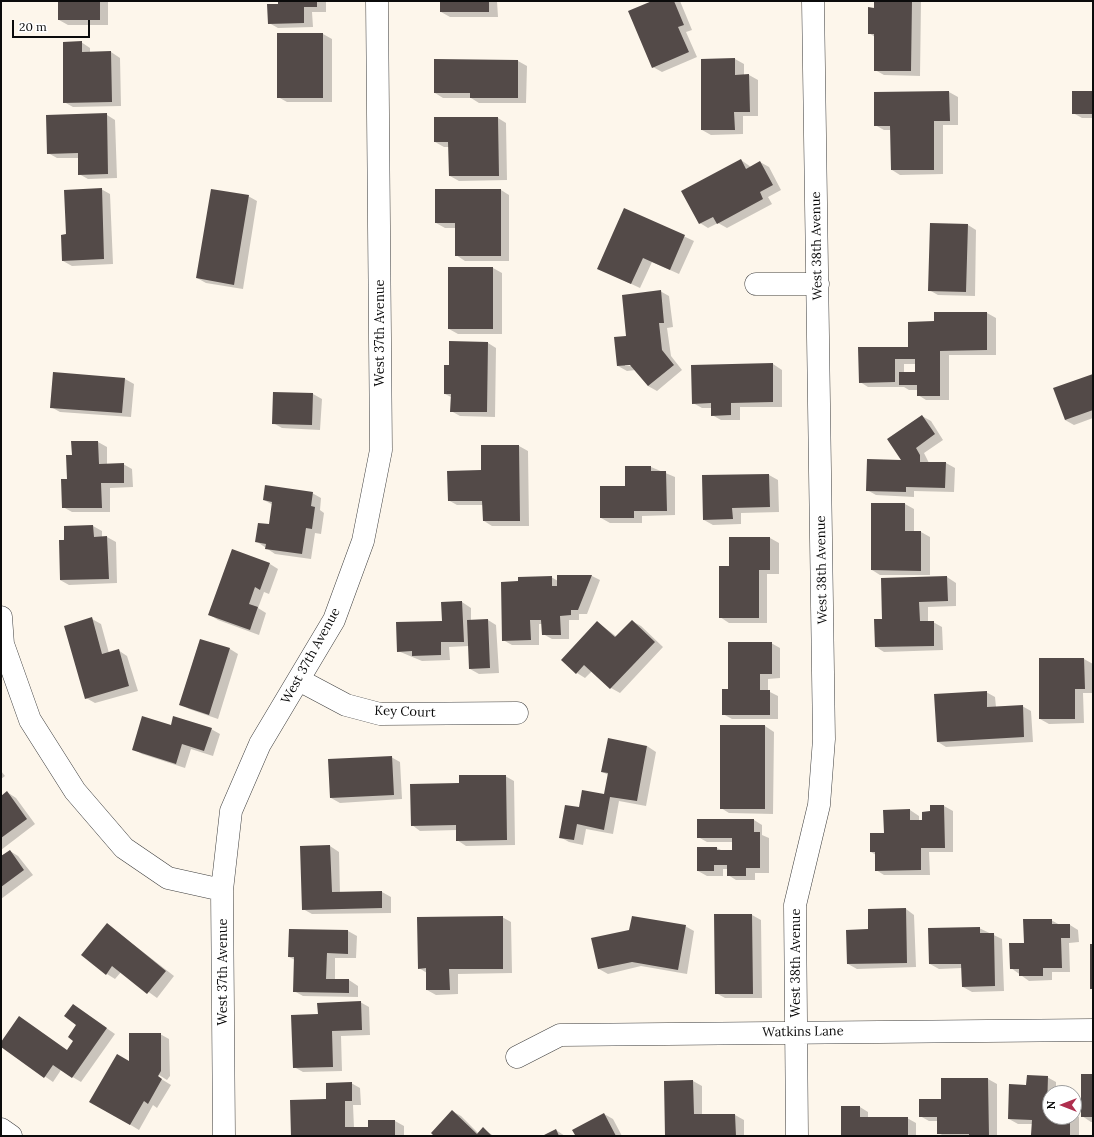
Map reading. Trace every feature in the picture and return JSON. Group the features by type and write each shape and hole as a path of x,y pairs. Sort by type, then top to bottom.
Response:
{"street":[{"name":"West 37th Avenue","path":"224,1136 222,890 231,811 260,744 334,620 363,541 381,450 377,1"},
{"name":"West 38th Avenue","path":"797,1136 795,905 819,805 824,739 813,1"},
{"path":"756,284 818,284"},
{"path":"1,617 3,644 30,720 75,791 124,848 168,878 222,890"},
{"name":"Key Court","path":"299,680 346,705 380,714 517,713"},
{"name":"Watkins Lane","path":"517,1057 560,1035 1093,1030"},
{"path":"1,1129 11,1136"}],"building":[{"path":"58,1 100,1 100,20 58,20"},
{"path":"278,1 317,1 317,7 304,7 304,23 268,24 267,4 278,4"},
{"path":"440,1 489,1 489,12 440,12"},
{"path":"652,1 674,1 684,25 678,27 689,52 652,68 628,11"},
{"path":"874,1 912,1 911,71 874,71 874,34 868,34 868,7 874,8"},
{"path":"277,33 323,33 323,98 277,98"},
{"path":"82,41 82,52 111,51 112,102 63,103 63,42"},
{"path":"735,58 735,75 749,74 750,112 734,112 735,130 701,130 701,59"},
{"path":"434,59 518,60 518,98 470,98 470,93 434,93"},
{"path":"949,91 950,121 934,121 934,170 891,170 890,126 874,126 874,92"},
{"path":"1072,91 1093,91 1093,114 1072,114"},
{"path":"107,113 108,174 78,175 78,153 47,154 46,115"},
{"path":"434,117 498,117 499,176 449,176 448,142 434,142"},
{"path":"741,159 746,169 760,161 773,185 760,192 763,199 717,224 713,217 699,224 681,191"},
{"path":"102,188 104,259 62,261 61,235 66,234 64,190"},
{"path":"211,189 249,195 234,285 196,278"},
{"path":"435,189 501,189 501,256 455,256 455,223 435,223"},
{"path":"624,208 685,235 670,270 643,258 631,284 597,269"},
{"path":"930,223 968,224 966,292 928,291"},
{"path":"448,267 493,267 493,329 448,329"},
{"path":"661,290 664,323 659,323 662,350 674,365 648,386 630,365 617,366 614,337 626,336 622,295"},
{"path":"934,312 987,312 987,350 940,351 940,396 917,396 917,385 899,385 899,372 915,372 915,359 895,359 895,382 859,383 858,347 908,347 908,322 934,321"},
{"path":"449,341 488,342 487,412 450,412 451,394 444,394 444,365 449,365"},
{"path":"773,363 773,402 731,403 731,415 711,416 711,403 692,404 691,365"},
{"path":"53,372 125,378 122,413 50,408"},
{"path":"1093,374 1093,410 1065,420 1053,388"},
{"path":"273,392 313,393 312,425 272,424"},
{"path":"922,415 935,434 916,448 920,455 920,462 946,462 945,488 906,487 906,492 866,491 867,459 901,460 887,439"},
{"path":"71,441 98,441 99,464 124,463 124,483 101,483 102,508 62,508 61,479 67,479 66,455 72,455"},
{"path":"481,445 519,445 520,521 483,521 482,501 448,501 447,471 481,470"},
{"path":"625,466 651,466 651,471 666,471 667,511 634,511 634,518 600,518 600,486 625,486"},
{"path":"769,474 770,507 732,508 733,519 703,520 702,475"},
{"path":"265,485 313,492 311,506 315,507 312,529 306,528 302,554 265,549 266,544 255,542 258,523 269,524 272,502 263,500"},
{"path":"871,503 905,503 905,531 921,531 921,571 871,570"},
{"path":"93,525 94,537 107,536 109,579 60,580 59,540 64,540 64,526"},
{"path":"729,537 770,537 770,570 759,570 759,618 719,618 719,566 729,566"},
{"path":"232,549 270,563 260,590 255,587 249,604 258,607 250,630 208,615"},
{"path":"557,575 592,575 578,610 571,610 571,615 560,616 561,635 542,635 541,620 530,620 531,640 502,641 501,582 518,581 518,577 552,576 552,586 557,586"},
{"path":"947,576 948,601 919,602 920,621 934,621 934,646 875,647 874,619 882,619 881,578"},
{"path":"462,601 464,642 441,642 441,655 412,656 412,651 397,652 396,622 442,621 441,602"},
{"path":"92,617 102,654 119,649 129,686 85,699 64,626"},
{"path":"488,619 490,668 469,669 467,620"},
{"path":"632,620 655,642 610,689 584,665 576,674 561,660 597,621 615,637"},
{"path":"200,639 230,648 209,715 179,705"},
{"path":"728,642 772,642 772,674 760,674 760,690 770,690 770,715 722,715 722,689 728,689"},
{"path":"1039,658 1084,658 1085,689 1075,689 1075,719 1039,719"},
{"path":"987,691 987,707 1023,705 1024,737 937,742 934,694"},
{"path":"142,716 171,725 173,716 212,728 204,751 182,744 176,764 132,750"},
{"path":"720,725 765,725 765,809 720,809"},
{"path":"608,738 647,746 637,801 610,797 604,830 577,824 574,840 559,838 565,805 579,807 582,790 604,794 608,773 601,772"},
{"path":"392,756 394,795 330,798 328,759"},
{"path":"459,775 506,775 507,840 456,841 456,825 411,826 410,784 459,783"},
{"path":"7,791 27,819 1,838 1,796"},
{"path":"930,805 944,805 945,848 921,848 921,870 875,871 875,852 870,852 870,833 884,833 883,810 910,809 910,820 922,820 922,812 930,811"},
{"path":"697,819 754,819 754,832 760,832 760,868 746,868 746,876 727,876 727,865 714,865 714,871 697,871 697,847 717,847 717,850 732,850 732,838 697,838"},
{"path":"330,845 332,892 382,891 382,908 302,910 300,846"},
{"path":"10,850 24,870 1,887 1,856"},
{"path":"906,908 907,963 847,964 846,930 868,929 868,909"},
{"path":"714,914 752,914 753,994 715,994"},
{"path":"503,916 503,969 449,969 450,990 426,990 426,968 418,969 417,917"},
{"path":"632,916 686,925 678,970 632,962 598,969 591,938 629,930"},
{"path":"1023,919 1052,919 1052,924 1070,924 1070,938 1061,938 1062,968 1043,968 1043,976 1019,976 1019,969 1010,969 1009,943 1024,943"},
{"path":"107,923 166,971 147,994 112,966 106,975 81,955"},
{"path":"980,927 980,933 994,933 995,986 962,987 961,964 929,964 928,928"},
{"path":"289,929 348,930 348,954 327,953 326,979 349,979 349,993 293,992 294,957 288,957"},
{"path":"1090,944 1093,944 1093,989 1090,989"},
{"path":"361,1001 362,1030 332,1031 333,1067 293,1068 291,1015 318,1014 317,1003"},
{"path":"73,1004 107,1028 72,1078 53,1065 44,1078 1,1047 1,1042 19,1016 67,1050 73,1041 68,1037 76,1025 64,1016"},
{"path":"129,1033 161,1033 161,1071 158,1076 162,1079 148,1104 144,1101 130,1125 89,1102 117,1054 129,1061"},
{"path":"1081,1074 1093,1074 1093,1117 1082,1117"},
{"path":"1027,1075 1048,1076 1048,1085 1042,1085 1042,1125 1070,1125 1070,1136 1031,1135 1032,1120 1008,1119 1009,1084 1026,1085"},
{"path":"941,1078 988,1078 989,1136 969,1136 969,1134 937,1134 937,1117 919,1117 919,1099 941,1099"},
{"path":"693,1080 694,1114 735,1114 736,1136 665,1136 664,1081"},
{"path":"352,1082 352,1101 345,1101 345,1127 368,1127 368,1120 395,1120 395,1136 291,1136 290,1100 326,1099 326,1083"},
{"path":"841,1106 860,1106 860,1117 908,1117 908,1136 841,1136"},
{"path":"452,1110 477,1134 483,1127 492,1136 434,1136 431,1133"},
{"path":"604,1113 616,1136 572,1136 575,1135 572,1130"},
{"path":"556,1129 559,1136 542,1136"}]}
